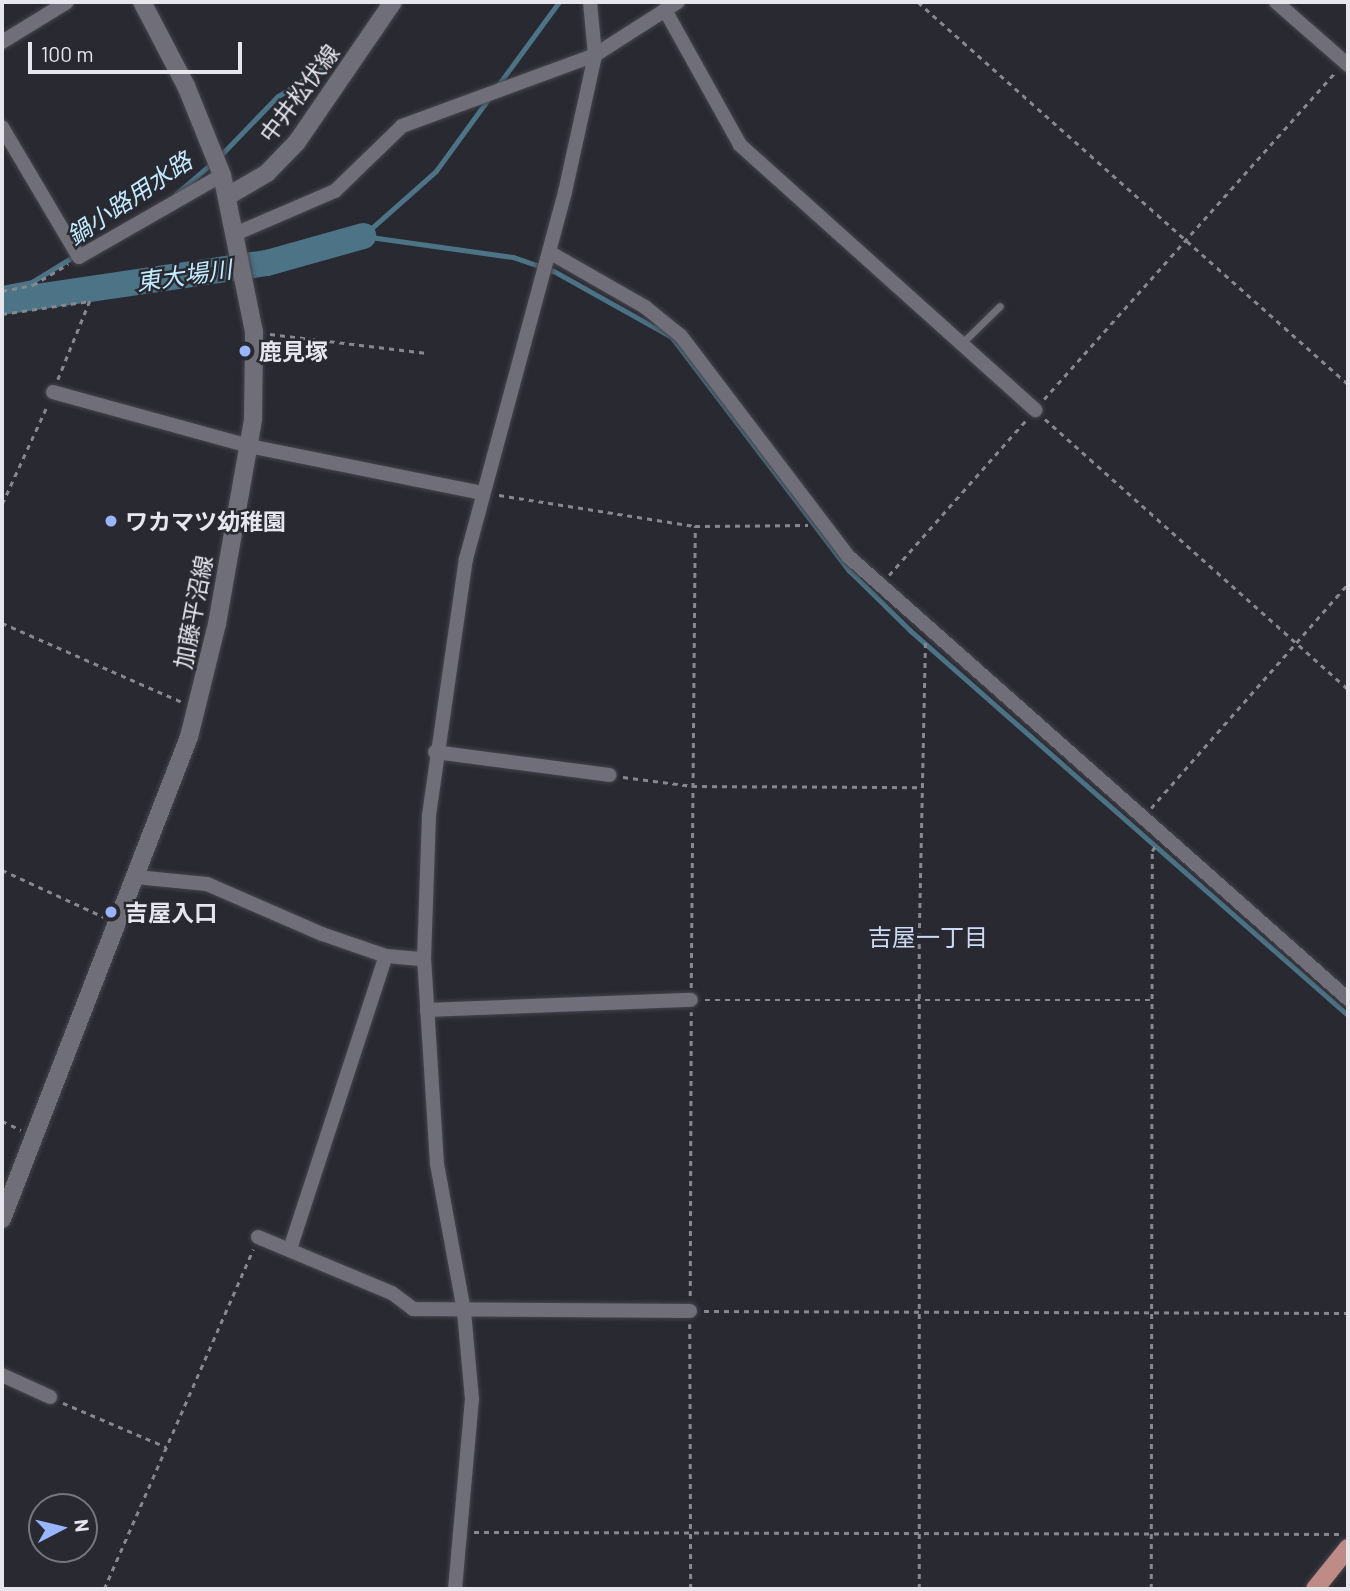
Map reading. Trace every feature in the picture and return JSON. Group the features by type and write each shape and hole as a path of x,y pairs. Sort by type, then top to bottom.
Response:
{"main road":[{"name":"加藤平沼線","path":"2,1219 136,877 197,708 249,446 255,399 254,332 228,196 186,86 142,2"},
{"name":"中井松伏線","path":"228,196 267,173 297,142 393,2"},
{"path":"1315,1589 1348,1548"}],"street":[{"path":"2,42 67,2"},
{"path":"455,1589 472,1399 464,1311 438,1164 424,960 435,752 482,493 549,252 595,55 590,2"},
{"path":"1276,2 1346,64"},
{"path":"236,234 335,191 402,127 595,55 672,6 740,145 1035,410"},
{"path":"2,127 79,257 222,175"},
{"path":"549,252 645,307 681,336 825,525 880,585 1348,999"},
{"path":"53,392 249,446 482,493"},
{"path":"435,752 609,775"},
{"path":"136,877 208,884 322,934 386,956 424,960"},
{"path":"290,1249 386,956"},
{"path":"427,1010 691,1000"},
{"path":"258,1237 392,1293 413,1309 464,1311 498,1307 690,1311"},
{"path":"2,1375 50,1397"}],"lane":[{"path":"961,344 1000,306"}],"path":[{"path":"918,2 1348,384"},
{"path":"880,585 1185,239 1346,64"},
{"path":"2,291 33,285 79,257"},
{"path":"2,314 90,301 53,392 2,504"},
{"path":"254,332 427,353"},
{"path":"1035,410 1348,689"},
{"path":"482,493 695,526 825,525"},
{"path":"691,1589 691,1000 695,526"},
{"path":"1142,819 1348,584"},
{"path":"2,623 197,708"},
{"path":"919,1589 922,646 930,632"},
{"path":"609,775 692,786 921,788"},
{"path":"1151,1589 1152,851"},
{"path":"2,870 117,923"},
{"path":"691,1000 1153,1000"},
{"path":"2,1121 34,1136"},
{"path":"104,1589 258,1237"},
{"path":"690,1311 1348,1314"},
{"path":"50,1397 166,1447"},
{"path":"460,1531 691,1534 919,1531 1348,1538"}],"waterway":[{"path":"496,88 559,2"},
{"name":"鍋小路用水路","path":"218,158 277,97 329,64"},
{"path":"364,235 436,171 489,98"},
{"name":"鍋小路用水路","path":"176,194 212,163"},
{"path":"363,236 513,257 554,271 672,337 849,570 911,631 1348,1015"},
{"name":"東大場川","path":"2,302 267,263 363,236"},
{"name":"鍋小路用水路","path":"2,288 32,282 76,255"}],"place":[{"name":"鹿見塚","path":"245,351"},
{"name":"ワカマツ幼稚園","path":"111,521"},
{"name":"吉屋入口","path":"111,912"}],"district":[{"name":"吉屋一丁目","path":"928,937"}]}
